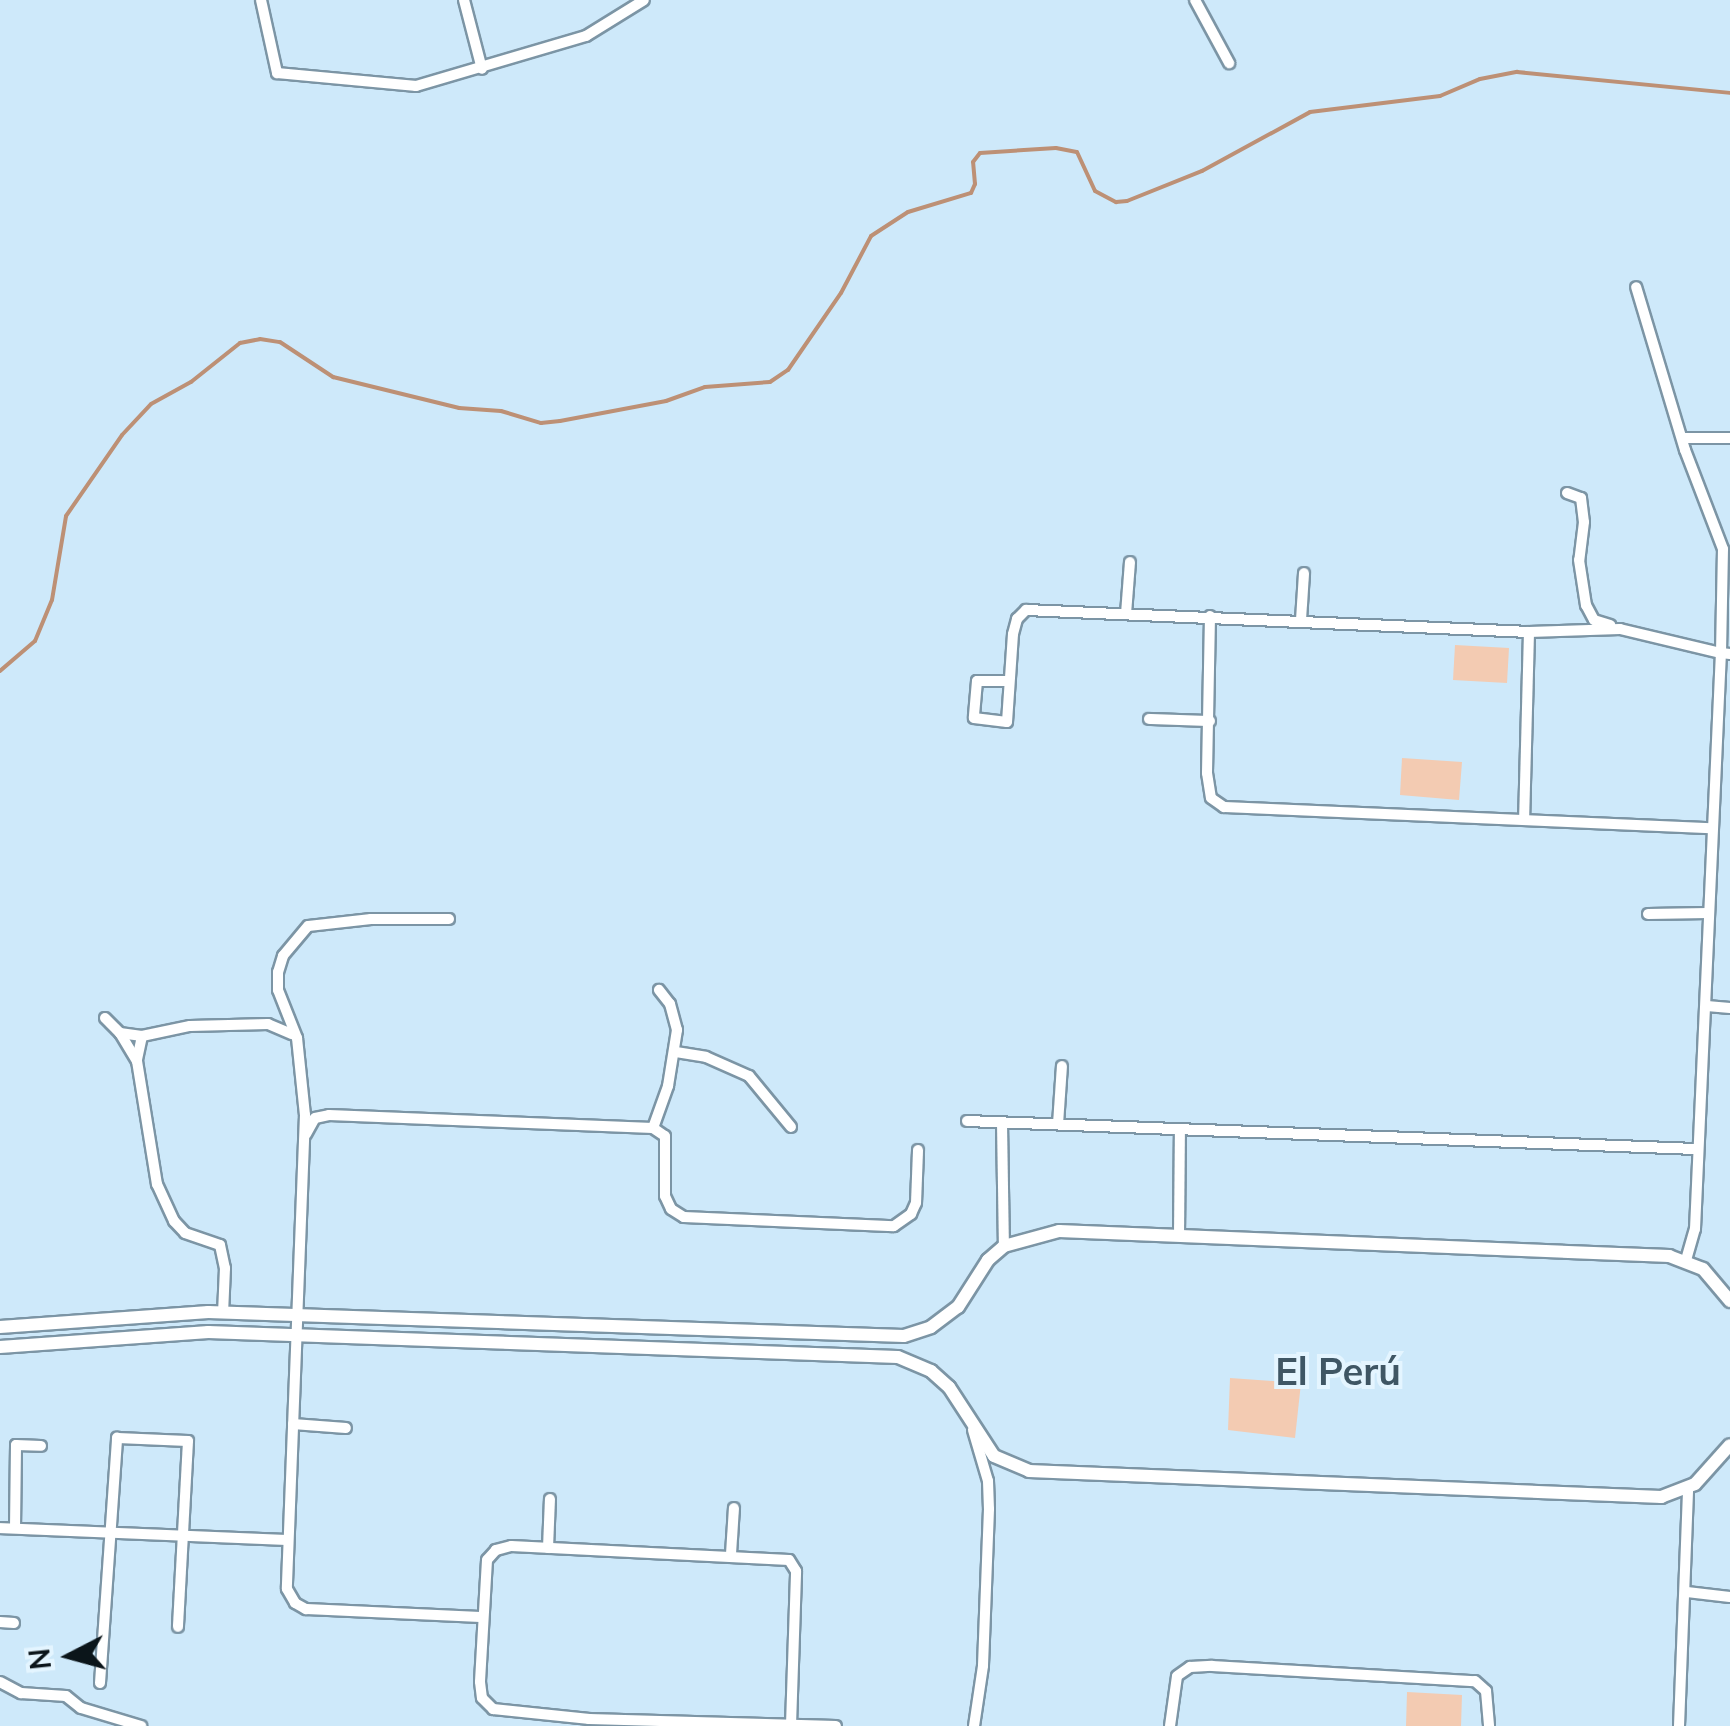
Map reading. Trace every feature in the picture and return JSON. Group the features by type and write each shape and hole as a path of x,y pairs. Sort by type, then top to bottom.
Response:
{"street":[{"path":"260,0 278,73 416,86 586,36 631,4 644,0"},
{"path":"464,0 482,69"},
{"path":"1195,0 1229,64"},
{"path":"1636,287 1722,549 1725,654 1712,828 1696,1230 1686,1260"},
{"path":"1683,438 1730,438"},
{"path":"1567,493 1581,498 1584,522 1579,560 1586,605 1594,620 1725,654"},
{"path":"1126,614 1130,562"},
{"path":"1301,620 1304,573"},
{"path":"1009,681 978,681 974,718 1007,722 1012,634 1017,619 1026,610 1529,632 1620,629"},
{"path":"1210,616 1211,798 1224,807 1712,828"},
{"path":"1524,820 1529,632"},
{"path":"1149,720 1210,721"},
{"path":"1648,914 1708,913"},
{"path":"449,919 371,918 308,926 283,956 278,972 278,990 297,1038 305,1115 287,1589 294,1603 306,1609 481,1617"},
{"path":"653,1128 676,1052 678,1030 670,1004 659,990"},
{"path":"1707,1006 1730,1008"},
{"path":"104,1018 120,1033 137,1062"},
{"path":"120,1033 142,1036 190,1026 268,1024 287,1029 297,1038"},
{"path":"142,1036 137,1062 157,1184 174,1221 185,1233 220,1245 225,1268 223,1313"},
{"path":"676,1052 706,1057 749,1076 791,1127"},
{"path":"1058,1124 1062,1066"},
{"path":"303,1144 315,1118 329,1116 653,1128 664,1136 668,1152 665,1196 671,1209 684,1217 894,1226 911,1214 916,1203 918,1150"},
{"path":"967,1120 1697,1149"},
{"path":"1002,1123 1004,1246"},
{"path":"1179,1236 1180,1129"},
{"path":"0,1327 223,1313 904,1336 931,1326 958,1308 988,1260 1004,1246 1052,1231 1686,1260 1703,1269 1730,1301"},
{"path":"0,1346 194,1332 898,1356 941,1380 994,1456 1029,1472 1654,1497 1688,1488 1703,1478 1730,1444"},
{"path":"972,1423 988,1480 989,1509 983,1666 974,1726"},
{"path":"293,1424 346,1428"},
{"path":"100,1683 117,1438 188,1441 178,1626"},
{"path":"15,1528 16,1445 41,1446"},
{"path":"1680,1726 1688,1488"},
{"path":"548,1548 550,1499"},
{"path":"731,1554 734,1508"},
{"path":"0,1528 288,1540"},
{"path":"790,1725 796,1570 789,1560 731,1554 548,1548 496,1550 487,1560 481,1617 482,1698 493,1709 588,1719 790,1725 836,1726"},
{"path":"1687,1592 1730,1596"},
{"path":"0,1622 14,1623"},
{"path":"1170,1726 1177,1676 1190,1667 1212,1666 1475,1681 1486,1691 1490,1726"},
{"path":"0,1682 21,1693 66,1696 82,1708 141,1726"}],"shaded area":[{"path":"1455,645 1509,648 1507,683 1453,680"},
{"path":"1402,758 1462,762 1459,800 1400,795"},
{"path":"1230,1378 1301,1383 1295,1438 1228,1430"},
{"path":"1407,1692 1462,1695 1461,1726 1406,1726"}],"waterway":[{"path":"0,671 35,641 52,600 66,516 122,435 151,404 191,382 240,343 260,339 280,342 333,377 459,408 501,411 541,423 560,421 666,401 705,387 770,382 788,370 841,293 871,236 908,212 971,193 975,184 973,162 980,153 1056,148 1077,152 1095,191 1116,202 1202,171 1310,112 1440,96 1480,79 1517,72 1730,93"}],"district":[{"name":"El Perú","path":"1338,1372"}]}
